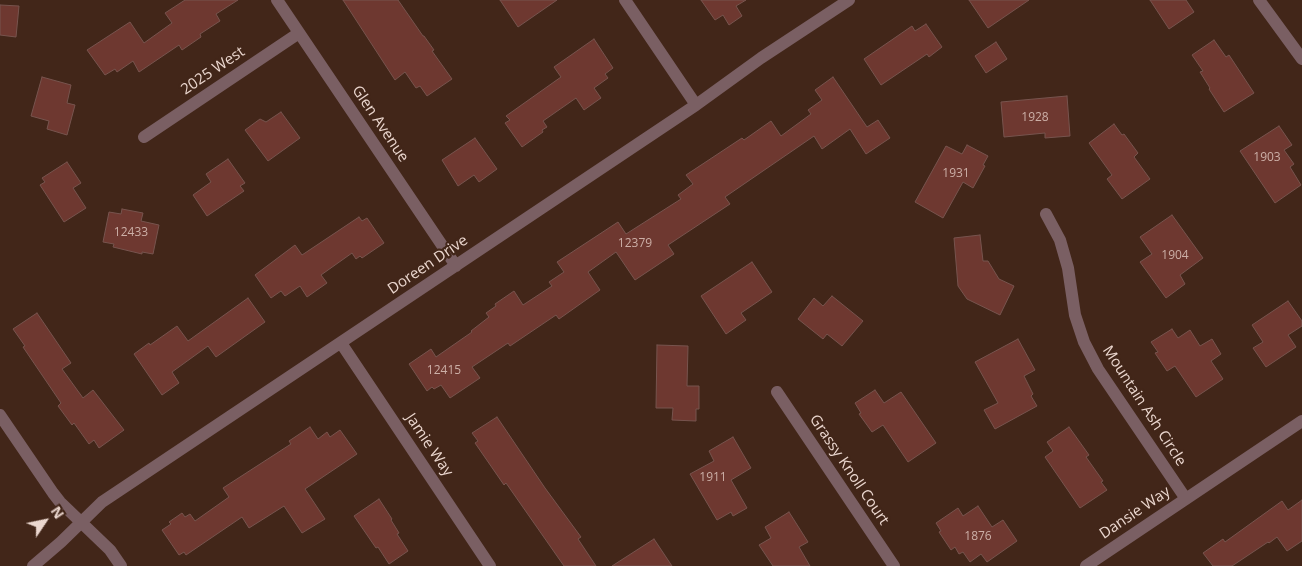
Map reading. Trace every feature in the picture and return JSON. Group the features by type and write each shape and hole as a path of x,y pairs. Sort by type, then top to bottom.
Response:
{"street":[{"name":"Glen Avenue","path":"277,0 456,266"},
{"path":"625,0 696,105"},
{"name":"Doreen Drive","path":"33,566 102,502 696,105 761,58 849,0"},
{"path":"1259,0 1300,53"},
{"name":"2025 West","path":"144,137 299,33"},
{"name":"Mountain Ash Circle","path":"1046,214 1060,240 1068,268 1075,315 1084,342 1098,369 1186,499"},
{"name":"Jamie Way","path":"341,343 490,566"},
{"name":"Grassy Knoll Court","path":"777,392 894,566"},
{"path":"0,415 53,493 110,550 121,566"},
{"name":"Dansie Way","path":"1086,566 1302,420"}],"building":[{"path":"185,0 238,0 216,14 220,21 200,34 201,37 182,50 179,45 139,72 133,61 117,72 115,69 105,75 87,50 130,22 144,43 172,23 165,13"},
{"path":"343,0 398,0 434,50 432,51 452,79 427,96 420,86 416,88 405,72 395,80"},
{"path":"500,0 557,0 518,27"},
{"path":"701,0 746,0 736,6 742,16 729,25 723,15 715,20"},
{"path":"969,0 1029,0 988,28"},
{"path":"1150,0 1186,0 1194,12 1169,29"},
{"path":"0,5 19,6 16,37 0,35"},
{"path":"926,24 942,47 929,57 927,54 881,85 864,59 912,26 915,31"},
{"path":"594,39 613,68 605,74 608,78 594,88 601,98 584,110 576,98 543,121 547,127 542,130 543,132 522,147 505,123 510,120 506,116 561,77 554,67"},
{"path":"1214,40 1226,57 1229,55 1254,93 1224,112 1209,89 1200,72 1203,71 1192,55"},
{"path":"996,42 1007,59 986,73 975,56"},
{"path":"42,77 71,85 67,103 75,105 67,135 47,129 49,121 31,116"},
{"path":"833,77 867,127 878,120 890,138 866,154 850,129 822,149 814,136 725,197 730,204 668,245 674,254 635,280 616,252 588,272 600,290 559,319 556,315 510,346 508,343 472,367 480,378 450,398 441,385 434,389 432,387 427,391 409,364 431,349 436,357 472,332 489,317 486,313 496,306 495,304 514,291 523,305 552,286 549,282 564,272 557,262 618,222 626,234 681,199 678,195 693,184 686,175 742,138 744,140 771,121 781,136 811,114 808,110 822,100 815,90"},
{"path":"1067,96 1070,136 1045,138 1045,133 1004,137 1001,102"},
{"path":"281,112 300,138 268,161 245,130 260,119 266,122"},
{"path":"1114,124 1138,153 1134,157 1150,179 1122,199 1107,179 1112,175 1089,143"},
{"path":"1279,126 1292,145 1284,150 1294,164 1290,167 1301,185 1275,203 1240,151"},
{"path":"475,138 497,169 479,182 474,175 458,186 442,160"},
{"path":"967,145 988,156 983,165 985,166 973,188 963,182 943,218 915,202 946,146 962,154"},
{"path":"228,159 245,183 240,186 244,191 207,216 193,195 211,182 206,174"},
{"path":"67,162 81,183 73,188 86,208 64,222 40,185 45,182 42,178"},
{"path":"122,209 143,213 141,221 159,225 153,254 142,252 142,254 113,247 114,244 103,242 109,212 121,214"},
{"path":"1172,215 1203,258 1180,275 1185,284 1166,298 1140,262 1152,254 1140,237"},
{"path":"359,217 362,221 367,218 384,243 362,258 360,256 356,259 352,253 321,275 327,283 307,297 300,286 285,296 281,291 271,298 255,275 295,245 302,255"},
{"path":"980,235 983,261 988,261 999,279 1014,286 1000,315 967,299 958,286 954,238"},
{"path":"752,262 772,292 741,313 746,320 726,334 701,296"},
{"path":"832,296 863,321 842,346 827,334 823,339 798,319 814,298 823,306"},
{"path":"248,298 265,322 216,357 208,346 172,372 179,383 162,395 134,354 177,326 188,341"},
{"path":"1288,301 1302,321 1302,326 1288,335 1296,347 1266,367 1253,348 1263,342 1252,325"},
{"path":"37,313 71,363 62,369 83,398 93,390 124,430 99,448 94,440 89,444 74,423 72,425 58,406 61,403 13,329"},
{"path":"1172,329 1178,338 1190,330 1200,346 1212,339 1221,354 1211,361 1223,379 1196,397 1175,366 1167,371 1155,353 1158,352 1151,342"},
{"path":"1018,339 1035,370 1024,376 1033,394 1031,396 1037,406 995,429 984,410 998,403 975,362"},
{"path":"657,345 688,346 687,386 699,386 699,409 696,409 696,421 672,420 673,408 656,408"},
{"path":"875,390 884,403 901,392 936,443 908,462 883,425 872,432 859,414 861,413 855,403"},
{"path":"497,417 581,537 578,539 596,566 564,566 506,483 504,485 475,443 478,441 472,433"},
{"path":"310,427 318,439 327,432 330,437 340,430 357,454 305,489 325,519 302,533 284,506 249,528 242,517 186,555 184,552 179,555 162,530 171,524 169,522 182,513 185,517 190,514 195,521 229,497 223,488 291,444 289,441"},
{"path":"1069,427 1089,455 1086,457 1107,490 1080,508 1045,457 1053,451 1047,442"},
{"path":"733,437 751,468 731,480 747,508 733,516 731,512 717,520 690,474 714,461 709,451"},
{"path":"379,499 392,519 399,533 397,534 408,551 389,564 354,516"},
{"path":"1302,500 1302,541 1287,551 1277,537 1232,566 1213,566 1203,553 1223,539 1225,542 1282,501 1288,510"},
{"path":"978,506 992,527 1003,520 1017,541 987,562 981,554 970,562 963,552 959,554 955,547 951,550 939,532 941,531 936,523 958,508 963,516"},
{"path":"789,512 808,542 799,547 810,566 773,566 759,545 771,538 765,527"},
{"path":"654,539 672,566 612,566"}]}
